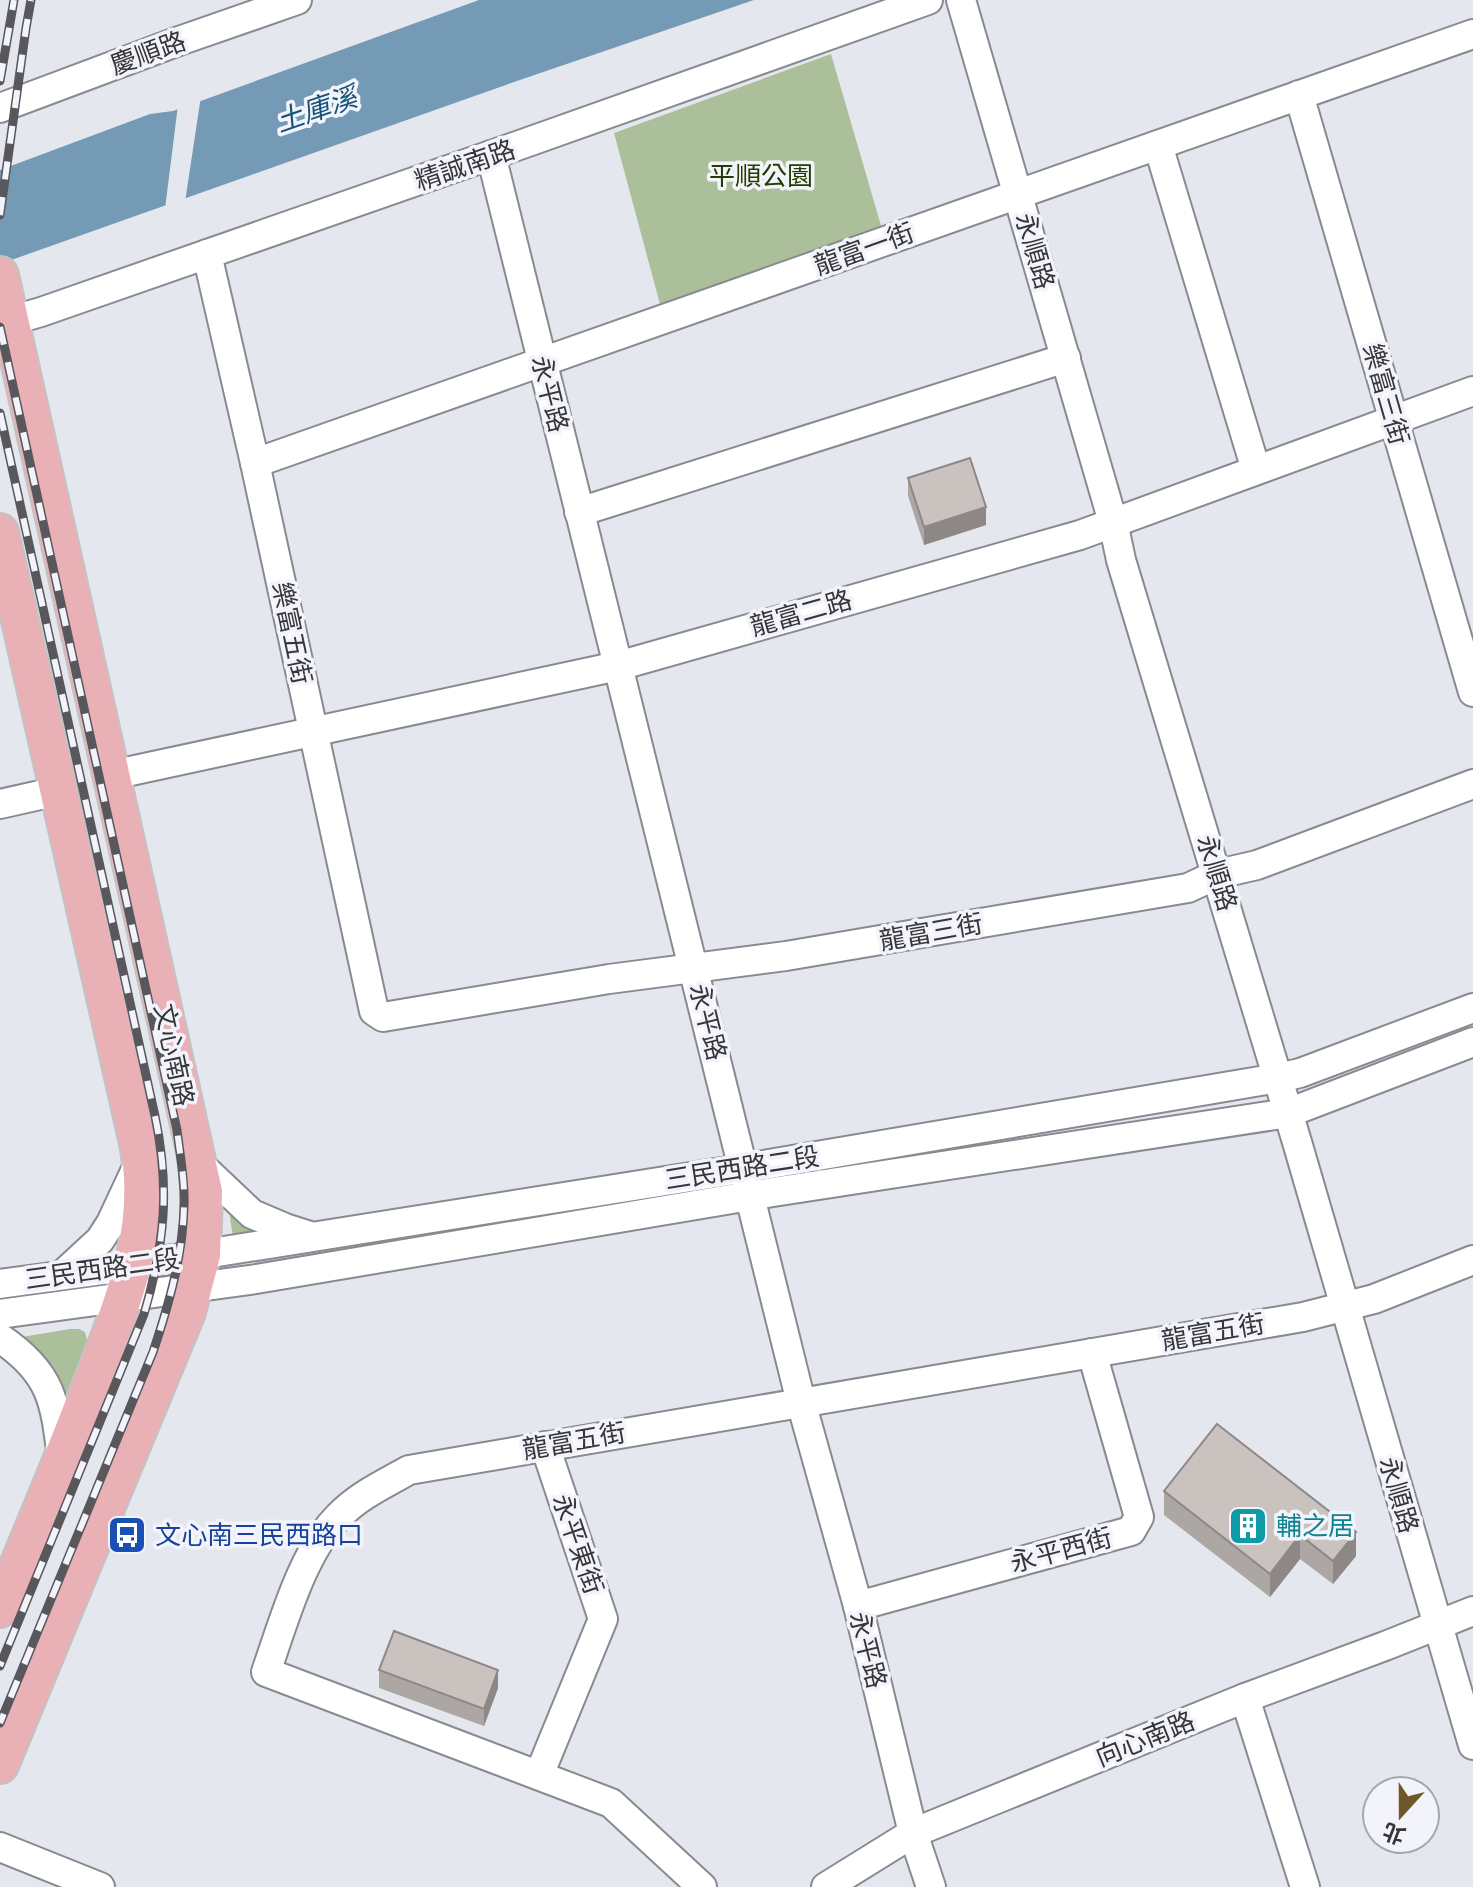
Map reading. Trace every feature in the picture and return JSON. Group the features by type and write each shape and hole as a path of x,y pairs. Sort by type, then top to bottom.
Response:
{"main road":[{"name":"文心南路","path":"0,275 5,322 112,775 204,1192 198,1271 187,1312 0,1765"},
{"name":"文心南路","path":"0,532 141,1158 143,1182 141,1221 130,1280 62,1461 0,1609"}],"street":[{"name":"慶順路","path":"0,108 297,0"},
{"name":"精誠南路","path":"5,322 41,312 928,0"},
{"name":"永順路","path":"961,0 1113,522 1121,560 1218,874 1473,1745"},
{"name":"龍富一街","path":"255,463 1473,34"},
{"name":"樂富三街","path":"1299,95 1473,692"},
{"path":"1158,145 1256,470"},
{"name":"永平路","path":"491,155 801,1402 858,1606 913,1833 931,1887"},
{"name":"樂富五街","path":"207,254 374,1011"},
{"path":"579,512 1066,358"},
{"name":"龍富二路","path":"112,775 618,666 1080,535 1473,391"},
{"name":"龍富三街","path":"374,1011 383,1017 609,979 786,956 1188,888 1218,874 1257,865 1473,784"},
{"path":"0,804 58,791"},
{"name":"三民西路二段","path":"198,1271 312,1237 1278,1078 1300,1073 1473,1008"},
{"name":"三民西路二段","path":"0,1314 130,1280 750,1197 1288,1113 1473,1042"},
{"path":"62,1275 100,1240 141,1158"},
{"path":"197,1162 252,1214 312,1237"},
{"name":"龍富五街","path":"702,1887 611,1803 266,1672 309,1555 339,1515 367,1493 409,1470 1303,1317 1374,1299 1473,1260"},
{"name":"三民西路二段","path":"0,1284 62,1275 130,1280"},
{"path":"0,1338 23,1355 44,1380 56,1413 62,1461"},
{"name":"永平西街","path":"858,1606 1131,1531 1139,1517 1092,1353"},
{"name":"永平東街","path":"539,1775 603,1619 545,1446"},
{"name":"向心南路","path":"826,1887 913,1833 1245,1698 1473,1611"},
{"path":"1245,1698 1305,1887"},
{"path":"0,1847 100,1887"}],"green space":[{"name":"平順公園","path":"831,54 882,229 661,308 614,133"},
{"path":"228,1203 269,1231 233,1238"},
{"path":"70,1329 85,1332 88,1344 69,1398 61,1401 20,1339"}],"water":[{"name":"土庫溪","path":"479,0 754,0 0,264 0,170 150,114 173,111"}],"pier":[{"path":"201,96 185,202 165,209 178,105"}],"building":[{"path":"970,458 986,507 924,527 908,478"},
{"name":"輔之居","path":"1217,1424 1356,1532 1333,1561 1300,1535 1270,1574 1164,1491"},
{"path":"394,1631 498,1670 484,1709 379,1670"}],"railway":[{"path":"0,81 14,0"},
{"path":"0,215 31,0"},
{"path":"0,327 177,1130 184,1196 178,1261 153,1352 0,1723"},
{"path":"0,413 155,1116 164,1192 161,1239 144,1314 0,1666"}],"place":[{"name":"輔之居","path":"1248,1526"},
{"name":"文心南三民西路口","path":"127,1535"}]}
